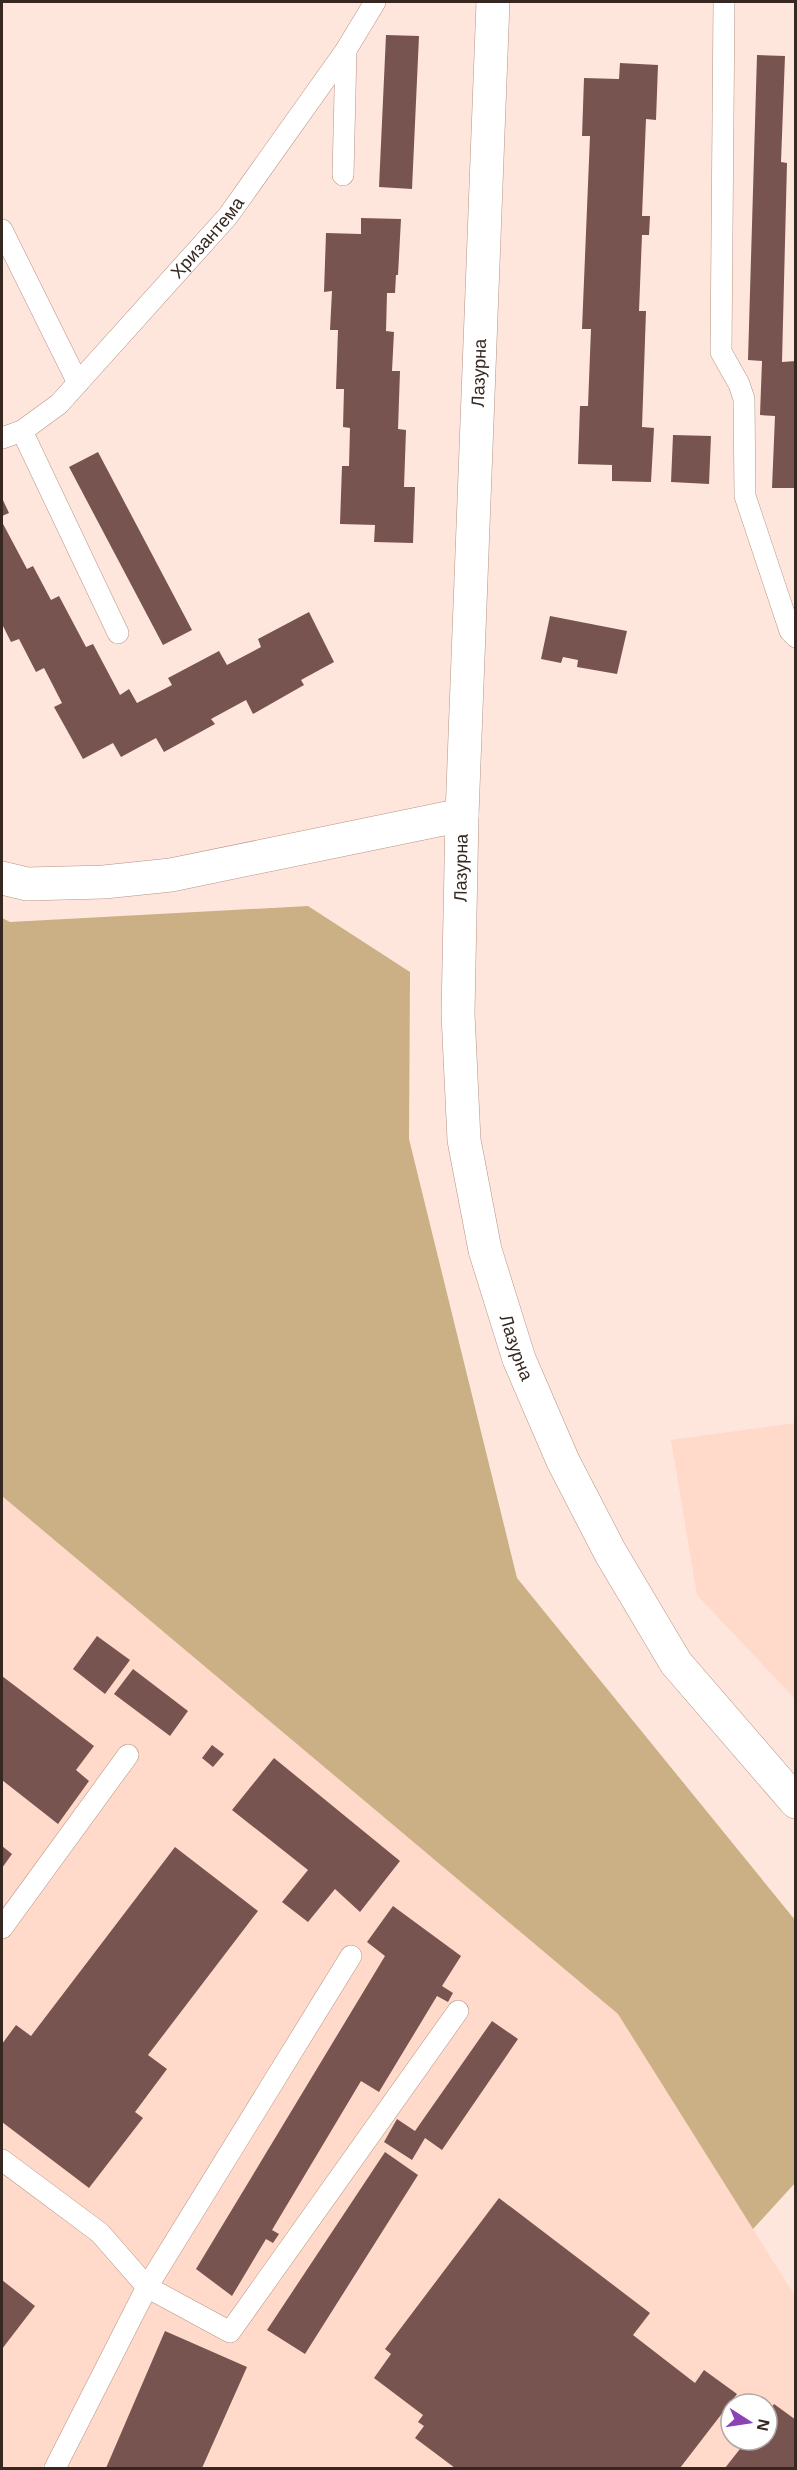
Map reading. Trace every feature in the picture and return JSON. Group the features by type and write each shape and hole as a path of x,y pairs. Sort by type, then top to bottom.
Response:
{"street":[{"name":"Лазурна","path":"494,2 462,815 458,1014 464,1140 485,1250 519,1359 563,1461 610,1552 676,1663 795,1802"},
{"name":"Лазурна","path":"2,878 38,883 104,882 171,875 462,815"}],"lane":[{"name":"Хризантема","path":"2,438 22,431 59,404 228,216 346,50 375,2"},
{"path":"724,2 721,352 739,384 744,399 745,496 790,631 795,637"},
{"path":"343,175 346,50"},
{"path":"2,230 78,383"},
{"path":"22,431 118,633"},
{"path":"2,1929 128,1755"},
{"path":"55,2469 147,2287 351,1956"},
{"path":"2,2160 100,2234 147,2287 230,2332 458,2011"}],"shaded area":[{"path":"308,906 410,972 409,1139 517,1578 795,1920 795,2183 753,2229 618,2014 2,1496 2,918 10,922"},
{"path":"796,1423 795,1699 697,1595 671,1440"},
{"path":"2,1496 618,2014 795,2296 795,2468 2,2468"}],"building":[{"path":"386,35 419,36 412,189 379,187"},
{"path":"757,55 785,56 781,162 787,163 782,362 796,361 796,488 772,488 775,416 760,415 762,361 748,360"},
{"path":"620,63 658,65 656,120 646,119 642,216 650,216 649,235 642,235 639,311 646,311 642,427 654,428 651,482 612,481 612,465 578,464 580,406 588,406 591,329 582,329 590,136 582,136 584,78 619,79"},
{"path":"361,218 401,219 398,275 396,275 395,293 387,293 386,331 394,332 392,371 400,371 398,429 406,430 404,487 415,487 413,543 374,542 375,525 340,524 342,466 349,466 350,428 343,427 344,389 336,389 338,330 330,330 332,291 324,292 326,233 361,234"},
{"path":"673,435 711,436 709,484 671,482"},
{"path":"98,452 192,630 163,645 69,467"},
{"path":"2,498 9,513 2,516"},
{"path":"2,522 27,569 33,566 51,600 59,596 86,647 93,644 120,695 129,689 137,703 172,685 168,678 219,651 227,665 261,647 258,639 309,612 334,662 301,680 304,685 253,714 246,700 211,719 215,724 164,752 156,738 121,757 113,743 83,759 54,707 62,703 44,668 36,672 19,639 11,642 2,624"},
{"path":"550,616 627,631 617,674 577,667 578,660 563,657 561,663 541,659"},
{"path":"97,1636 130,1660 105,1694 73,1669"},
{"path":"133,1669 188,1711 170,1736 114,1694"},
{"path":"2,1676 94,1746 76,1770 89,1781 58,1824 2,1780"},
{"path":"212,1745 224,1754 213,1767 202,1758"},
{"path":"274,1758 400,1861 360,1912 335,1889 308,1922 282,1902 308,1870 232,1810"},
{"path":"2,1846 12,1854 2,1868"},
{"path":"175,1847 258,1911 148,2055 167,2069 135,2112 143,2118 89,2188 2,2122 2,2044 16,2025 31,2036"},
{"path":"393,1906 461,1956 442,1986 453,1993 448,2002 437,1996 379,2092 361,2081 272,2230 279,2234 273,2243 266,2239 232,2296 196,2269 385,1956 367,1942"},
{"path":"492,2021 518,2039 442,2150 425,2138 412,2160 384,2142 397,2119 415,2131"},
{"path":"385,2152 418,2175 305,2354 267,2330"},
{"path":"499,2198 650,2313 633,2335 695,2383 704,2370 734,2392 719,2392 719,2417 680,2468 455,2468 415,2438 424,2426 418,2422 423,2415 374,2378 391,2354 385,2349"},
{"path":"2,2280 35,2306 2,2349"},
{"path":"165,2331 247,2367 202,2468 106,2468"},
{"path":"779,2408 796,2420 796,2468 725,2468 738,2452 779,2452"}]}
